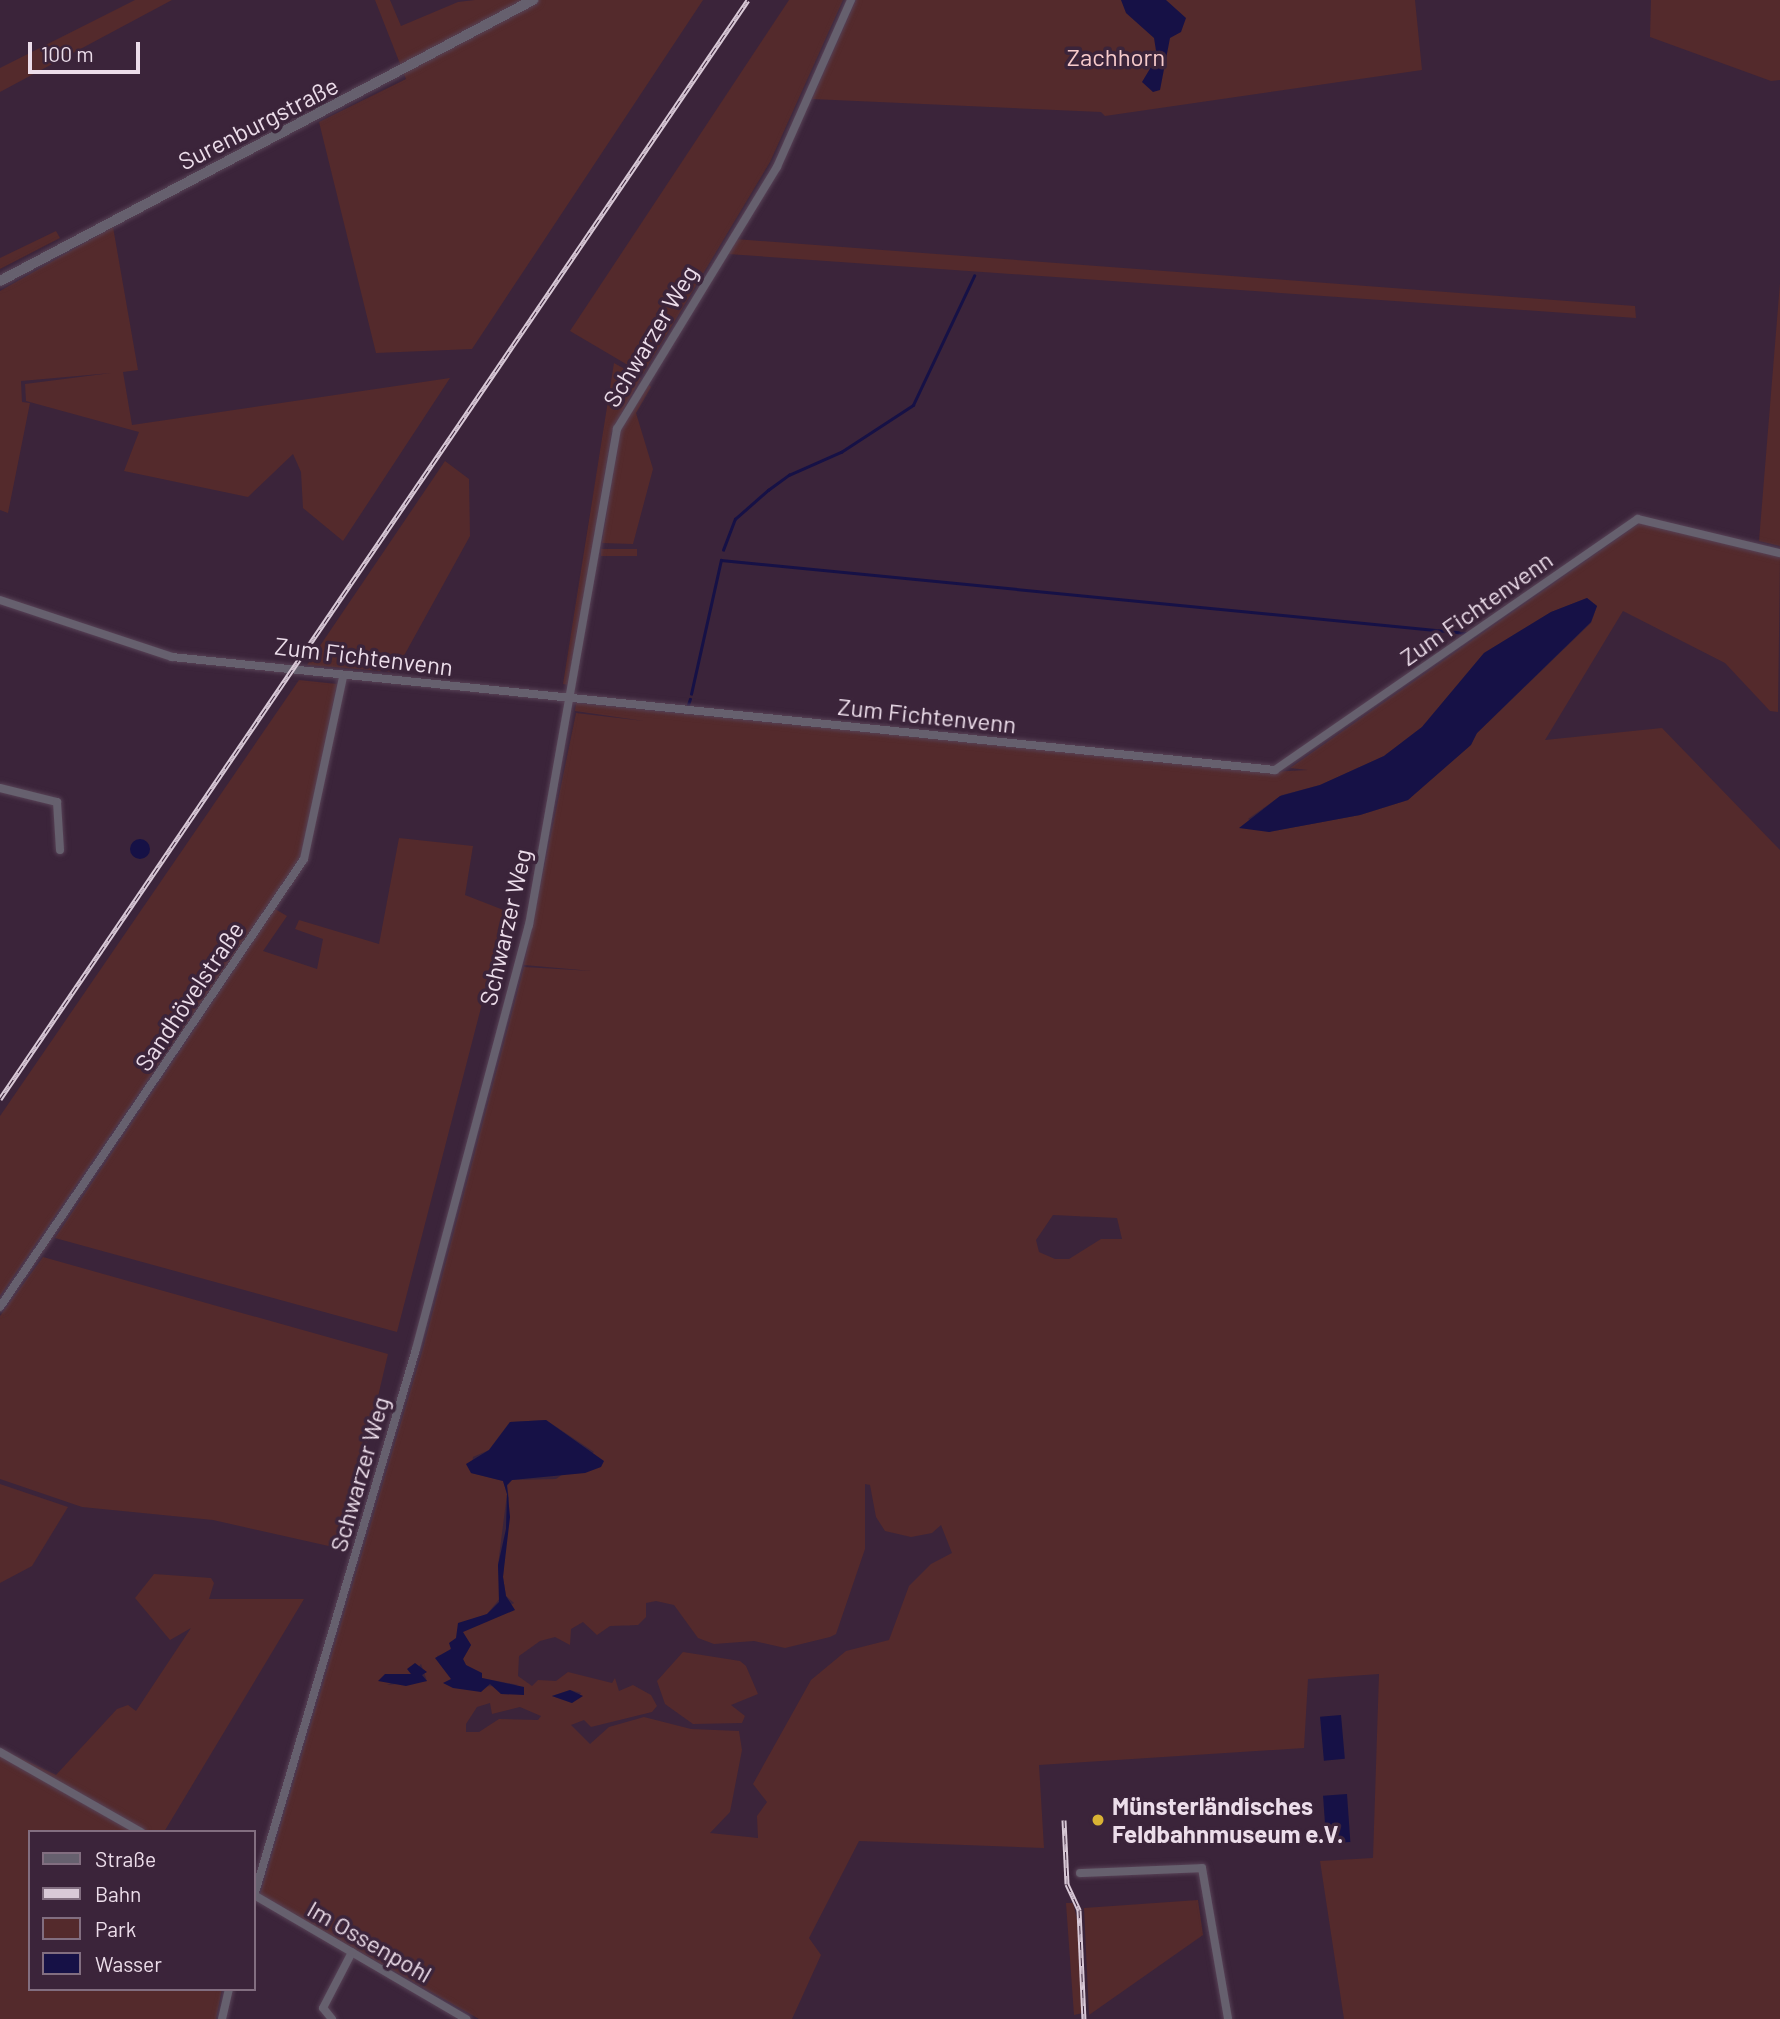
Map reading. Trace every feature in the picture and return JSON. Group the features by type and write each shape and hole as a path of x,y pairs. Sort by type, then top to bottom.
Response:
{"street":[{"name":"Surenburgstraße","path":"0,281 533,0"},
{"name":"Schwarzer Weg","path":"256,1889 416,1349 529,925 617,429 777,167 851,0"},
{"name":"Zum Fichtenvenn","path":"0,600 172,657 262,663 343,677 1275,770 1638,519 1780,553"},
{"name":"Sandhövelstraße","path":"0,1307 304,859 343,677"},
{"path":"0,788 57,802 60,850"},
{"path":"0,1752 137,1830"},
{"path":"1080,1872 1202,1868 1228,2019"},
{"name":"Im Ossenpohl","path":"256,1897 466,2019"},
{"path":"332,2019 323,2008 352,1952"},
{"path":"222,2019 229,1991"}],"green space":[{"path":"135,0 172,0 0,92 0,68"},
{"path":"375,0 390,0 401,26 458,2 475,0 703,0 472,349 376,353 319,122 406,79"},
{"path":"789,0 843,0 770,162 643,374 570,331"},
{"name":"Zachhorn","path":"856,0 1415,0 1422,70 1105,116 1101,112 812,99"},
{"path":"1651,0 1780,0 1780,80 1771,81 1650,37"},
{"path":"113,227 138,370 123,372 132,425 450,378 343,541 303,508 301,472 293,454 248,497 124,471 139,432 26,401 25,384 111,373 21,381 22,402 30,403 8,513 0,510 0,291"},
{"path":"56,231 60,238 0,269 0,258"},
{"path":"735,239 1635,306 1636,318 728,254"},
{"path":"1780,283 1780,546 1759,541"},
{"path":"614,363 641,378 612,430 569,685 563,684"},
{"path":"647,383 651,387 636,413 653,469 633,544 602,543 620,432"},
{"path":"445,461 469,479 470,536 395,672 307,665"},
{"path":"1640,523 1780,557 1778,712 1770,711 1725,663 1623,611 1545,740 1662,728 1780,850 1780,2019 1344,2019 1320,1861 1373,1858 1379,1674 1308,1679 1304,1748 1039,1765 1044,1848 859,1841 809,1938 821,1955 792,2019 479,2019 260,1895 422,1352 524,967 592,971 524,965 576,713 644,721 575,711 576,703 1268,772 1308,770 1290,768","holes":["1587,598 1597,606 1591,623 1408,800 1360,815 1269,832 1248,819 1282,795 1320,785 1384,756 1422,727 1484,653 1551,612","1053,1215 1117,1218 1122,1239 1101,1239 1069,1259 1055,1259 1039,1252 1036,1240","546,1420 594,1452 556,1479 512,1480 507,1486 509,1498 503,1577 506,1596 514,1603 462,1632 469,1622 487,1614 501,1597 498,1565 507,1494 503,1481 471,1473 473,1457 489,1450 510,1422","865,1484 870,1485 876,1517 885,1531 911,1537 932,1533 941,1525 952,1553 931,1564 909,1586 889,1640 846,1651 811,1680 753,1784 767,1802 757,1816 758,1838 710,1833 730,1812 742,1750 739,1731 691,1729 644,1717 609,1727 590,1744 571,1725 584,1720 591,1727 652,1712 657,1706 651,1695 633,1685 619,1691 615,1678 612,1683 568,1672 556,1681 538,1680 532,1686 518,1676 519,1656 540,1641 555,1637 570,1645 571,1629 583,1622 597,1635 610,1626 638,1625 646,1617 646,1603 656,1601 674,1605 698,1638 714,1644 754,1641 785,1648 836,1634 865,1549","462,1632 471,1645 463,1659 466,1665 482,1678 518,1685 453,1688 450,1674 437,1656 447,1654","421,1664 427,1681 387,1685 412,1674","570,1690 581,1693 572,1703 552,1696","490,1703 492,1714 520,1707 541,1716 538,1720 499,1719 479,1732 466,1732 466,1724 477,1707"]},
{"path":"601,549 637,549 637,556 601,556"},
{"path":"299,680 337,684 303,853 0,1296 0,1116"},
{"path":"399,838 473,846 465,895 506,911 397,1332 55,1238 275,909 287,916 263,951 317,969 323,939 295,929 299,920 379,944"},
{"path":"43,1257 388,1354 342,1549 213,1520 82,1507 0,1479 0,1316"},
{"path":"0,1484 68,1507 32,1566 0,1583"},
{"path":"154,1574 211,1578 214,1583 209,1599 304,1599 165,1830 28,1830 28,1991 222,1991 216,2019 0,2019 0,1748 56,1775 117,1709 128,1705 136,1711 191,1628 170,1640 135,1598"},
{"path":"683,1652 740,1661 746,1666 758,1694 731,1705 745,1716 742,1723 693,1724 665,1704 657,1681"},
{"path":"1198,1900 1203,1935 1089,2015 1084,1908"},
{"path":"1066,1903 1073,1903 1078,1923 1083,2013 1074,2015"}],"water":[{"path":"1121,0 1166,0 1186,18 1181,32 1170,38 1160,90 1153,92 1142,82 1157,57 1154,38 1126,13"},
{"path":"1587,598 1597,606 1591,622 1477,733 1471,745 1408,800 1360,815 1269,832 1239,828 1280,796 1320,785 1384,756 1422,727 1484,653 1551,612"},
{"path":"140,839 147,842 150,849 147,856 140,859 133,856 130,849 133,842"},
{"path":"546,1420 604,1461 601,1467 585,1473 512,1480 507,1485 510,1517 503,1577 506,1596 515,1610 463,1632 471,1645 463,1659 466,1665 482,1673 482,1678 524,1687 524,1695 501,1694 490,1684 481,1692 453,1688 443,1683 451,1679 435,1658 451,1649 449,1643 456,1638 458,1623 487,1614 499,1602 498,1565 506,1529 507,1494 503,1481 471,1473 466,1464 489,1450 510,1422"},
{"path":"415,1663 427,1672 422,1675 427,1681 406,1686 378,1681 385,1674 411,1674 407,1669"},
{"path":"570,1690 583,1696 572,1703 552,1696"},
{"path":"1341,1715 1345,1759 1324,1761 1320,1717"},
{"path":"1347,1794 1350,1842 1326,1844 1323,1796"}],"waterway":[{"path":"723,550 735,519 768,490 789,475 841,452 913,405 974,276"},
{"path":"721,560 1465,633"},
{"path":"691,694 721,560"},
{"path":"688,705 690,699"}],"railway":[{"path":"0,1099 748,0"},
{"path":"1064,1820 1067,1884 1079,1910 1084,2019"}],"place":[{"name":"Münsterländisches Feldbahnmuseum e.V.","path":"1098,1820"}]}
